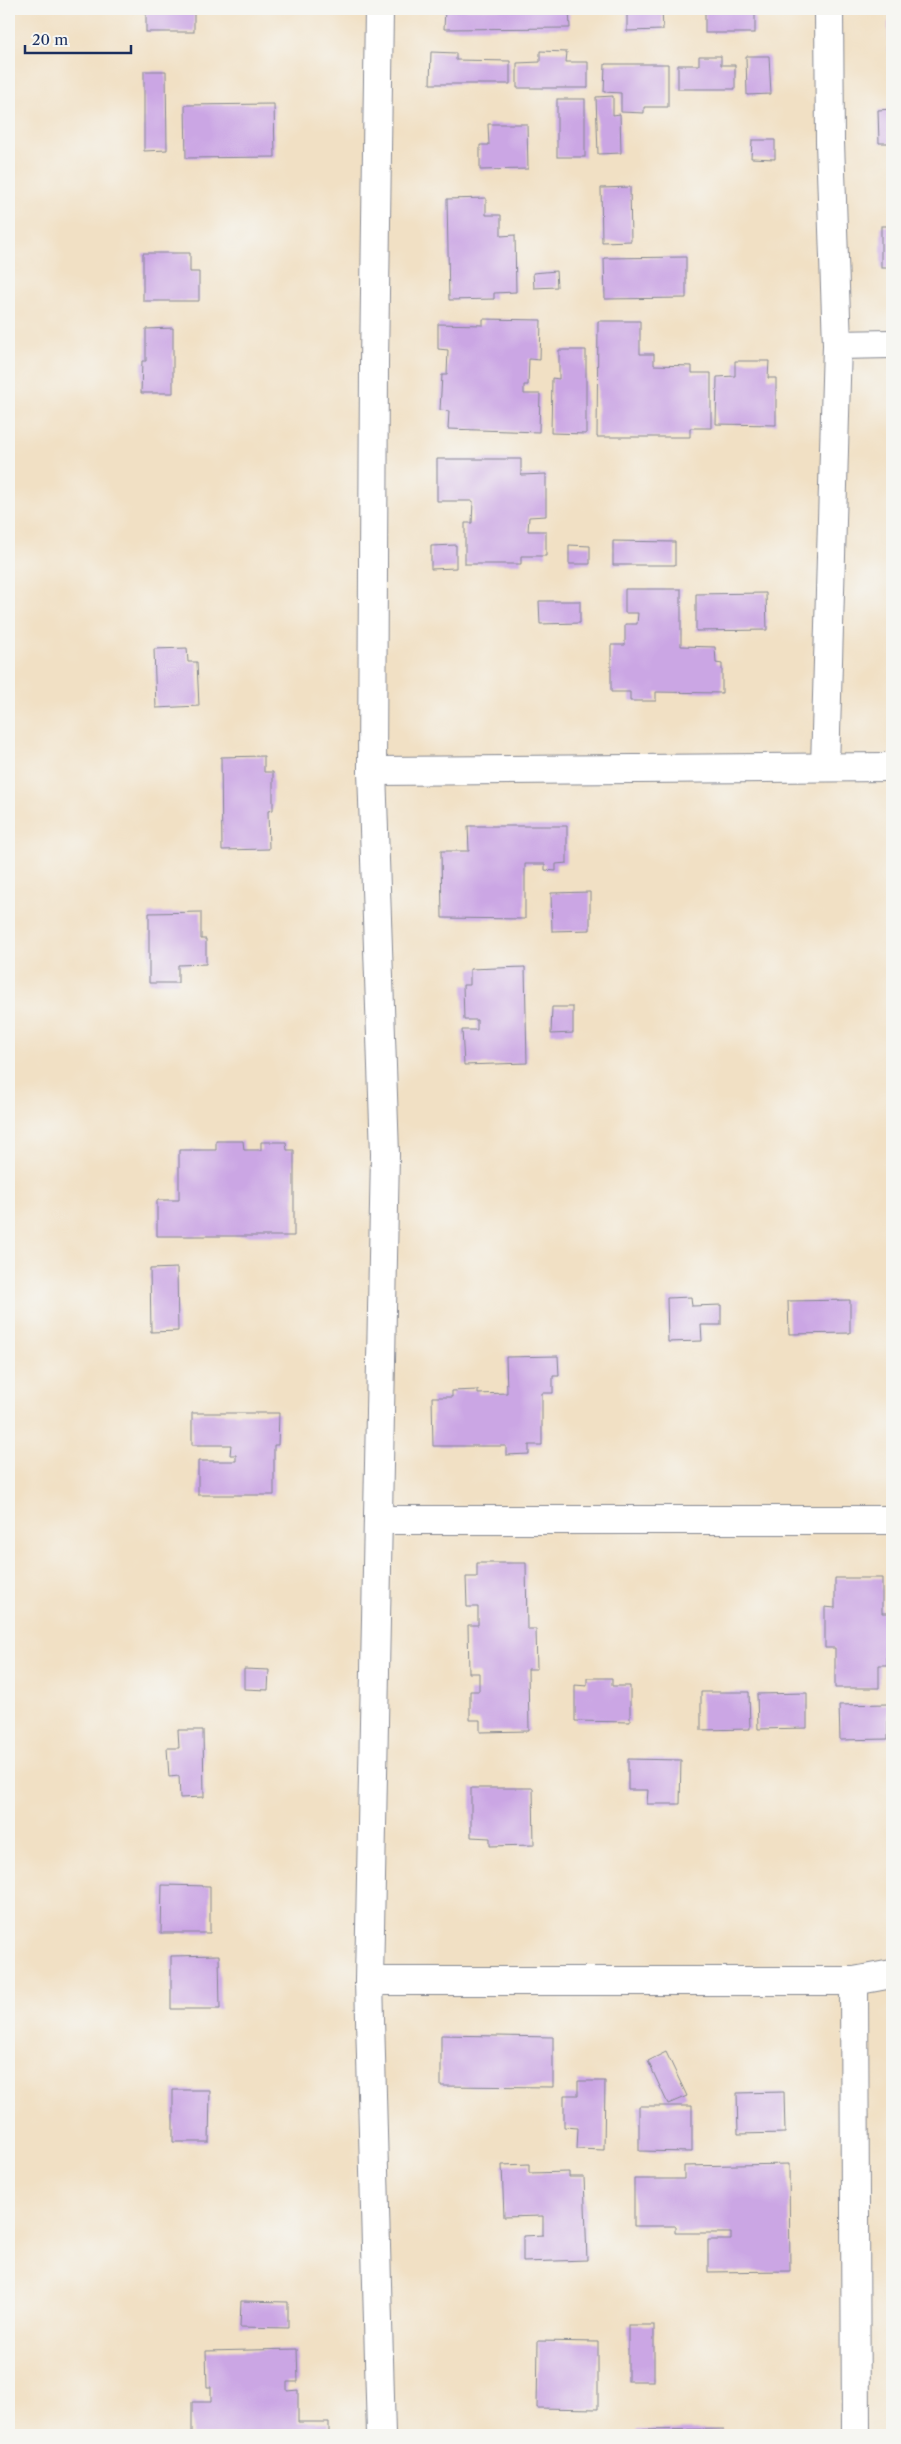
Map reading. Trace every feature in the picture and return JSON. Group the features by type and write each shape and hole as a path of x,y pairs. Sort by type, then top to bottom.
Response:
{"street":[{"path":"379,9 374,374 372,771 385,1154 369,1981 381,2435"},
{"path":"825,767 837,345 830,142 829,9"},
{"path":"837,345 892,344"},
{"path":"372,771 892,767"},
{"path":"378,1520 892,1520"},
{"path":"369,1981 854,1981 892,1974"},
{"path":"854,1981 856,2435"}],"building":[{"path":"146,9 194,9 194,32 146,32"},
{"path":"445,9 569,9 570,28 444,29"},
{"path":"627,9 662,9 663,30 627,31"},
{"path":"705,9 755,9 755,33 705,33"},
{"path":"888,22 892,22 892,52 888,52"},
{"path":"540,51 567,52 566,62 588,62 588,88 517,88 517,63 540,62"},
{"path":"431,52 456,53 456,60 510,61 510,84 430,84"},
{"path":"699,56 721,56 721,65 735,65 735,89 678,89 678,65 699,65"},
{"path":"746,56 769,56 771,94 747,95"},
{"path":"605,64 668,64 668,107 644,107 644,113 621,112 621,93 604,92"},
{"path":"144,71 166,71 167,150 144,151"},
{"path":"613,96 613,115 620,114 621,153 598,154 596,97"},
{"path":"557,99 585,99 585,157 557,157"},
{"path":"274,104 275,157 186,158 185,105"},
{"path":"892,109 892,143 879,143 878,110"},
{"path":"488,124 527,124 528,169 480,170 480,145 489,145"},
{"path":"752,140 775,140 775,159 751,158"},
{"path":"630,187 631,241 602,242 601,188"},
{"path":"486,198 486,215 501,215 501,236 515,235 516,292 494,293 494,299 449,300 447,199"},
{"path":"881,226 892,226 892,268 881,268"},
{"path":"143,253 190,253 190,272 199,272 199,301 143,301"},
{"path":"686,257 686,298 605,299 604,258"},
{"path":"556,271 557,287 534,288 533,273"},
{"path":"483,319 541,320 540,360 529,359 528,385 524,385 524,394 540,394 539,432 448,429 449,411 440,410 442,375 447,375 448,350 438,349 438,324 483,325"},
{"path":"598,321 640,321 640,354 654,354 654,365 692,366 692,373 711,373 711,428 690,428 690,437 597,437"},
{"path":"173,328 173,393 141,393 142,361 146,361 146,329"},
{"path":"559,350 586,350 586,434 551,433 552,378 559,379"},
{"path":"735,361 769,361 768,378 776,378 776,425 716,424 717,377 735,376"},
{"path":"437,459 521,459 521,475 546,474 546,516 529,517 528,531 546,531 546,556 521,556 521,564 465,564 465,523 472,523 473,501 437,501"},
{"path":"613,541 675,542 675,565 613,565"},
{"path":"456,545 456,568 431,569 431,546"},
{"path":"569,545 590,546 590,564 569,564"},
{"path":"625,589 681,589 681,646 715,647 716,663 722,664 722,693 656,692 656,701 630,701 630,692 611,692 611,645 625,645 625,624 637,624 638,613 625,613"},
{"path":"766,593 767,630 696,631 696,594"},
{"path":"539,601 580,601 580,623 540,624"},
{"path":"187,648 188,662 197,662 199,706 156,708 154,649"},
{"path":"264,756 264,772 273,772 273,810 268,811 269,849 222,850 221,757"},
{"path":"468,826 567,826 567,863 556,864 556,871 545,870 545,864 525,864 525,919 442,918 441,851 469,851"},
{"path":"590,892 590,930 552,931 551,893"},
{"path":"201,912 201,939 206,939 206,964 178,965 178,983 149,983 149,913"},
{"path":"525,967 527,1063 464,1065 462,1030 477,1030 477,1020 464,1020 463,985 470,985 470,969"},
{"path":"552,1007 573,1007 573,1033 551,1034"},
{"path":"216,1141 243,1141 244,1150 261,1150 261,1142 286,1142 287,1150 294,1150 294,1236 157,1236 157,1200 179,1200 179,1150 216,1150"},
{"path":"177,1268 178,1331 151,1332 150,1269"},
{"path":"691,1297 692,1306 721,1305 721,1325 701,1325 702,1341 668,1342 667,1298"},
{"path":"850,1300 850,1333 789,1334 788,1301"},
{"path":"558,1356 559,1376 553,1376 553,1393 542,1393 542,1445 529,1445 529,1454 506,1455 506,1446 433,1446 432,1397 452,1397 452,1391 478,1390 478,1394 507,1393 506,1357"},
{"path":"192,1413 279,1413 278,1445 274,1445 274,1495 198,1495 198,1461 236,1461 236,1455 230,1455 231,1445 192,1445"},
{"path":"477,1563 526,1563 527,1629 536,1629 537,1669 528,1669 529,1731 480,1732 480,1720 470,1720 470,1691 479,1691 479,1673 469,1673 468,1625 478,1625 478,1607 467,1607 466,1577 477,1577"},
{"path":"835,1578 882,1578 882,1613 892,1613 892,1644 887,1644 887,1665 879,1665 879,1688 835,1688 835,1648 825,1648 825,1607 835,1608"},
{"path":"244,1669 269,1670 268,1690 244,1689"},
{"path":"587,1678 612,1678 612,1686 630,1686 630,1722 575,1721 575,1685 587,1686"},
{"path":"701,1692 749,1692 750,1729 701,1730"},
{"path":"807,1693 807,1728 758,1729 757,1694"},
{"path":"888,1704 888,1739 840,1740 839,1705"},
{"path":"178,1730 203,1730 204,1797 180,1798 179,1776 169,1777 167,1748 179,1748"},
{"path":"628,1759 681,1760 680,1804 647,1804 648,1790 628,1790"},
{"path":"471,1788 533,1788 534,1845 490,1846 490,1838 471,1837"},
{"path":"162,1885 210,1886 210,1933 161,1933"},
{"path":"219,1955 220,2009 171,2009 171,1956"},
{"path":"441,2035 553,2037 553,2087 441,2086"},
{"path":"666,2052 687,2096 668,2104 648,2061"},
{"path":"578,2081 605,2081 604,2150 577,2149 578,2128 564,2127 564,2095 578,2095"},
{"path":"173,2090 210,2090 209,2142 173,2142"},
{"path":"784,2092 785,2133 738,2134 737,2093"},
{"path":"639,2106 692,2106 692,2152 639,2151"},
{"path":"529,2164 529,2173 569,2172 569,2177 584,2177 587,2260 523,2262 523,2236 543,2235 543,2216 504,2217 502,2165"},
{"path":"789,2164 790,2271 708,2272 708,2240 731,2240 731,2233 675,2233 675,2226 634,2226 634,2179 684,2179 684,2166"},
{"path":"241,2301 288,2302 288,2328 240,2327"},
{"path":"628,2325 654,2325 654,2381 628,2381"},
{"path":"538,2341 598,2342 598,2409 537,2408"},
{"path":"297,2349 298,2382 287,2382 287,2391 298,2390 298,2422 329,2422 329,2435 192,2435 192,2402 211,2402 211,2387 207,2387 206,2351"},
{"path":"723,2429 723,2435 637,2435 637,2430"}]}
